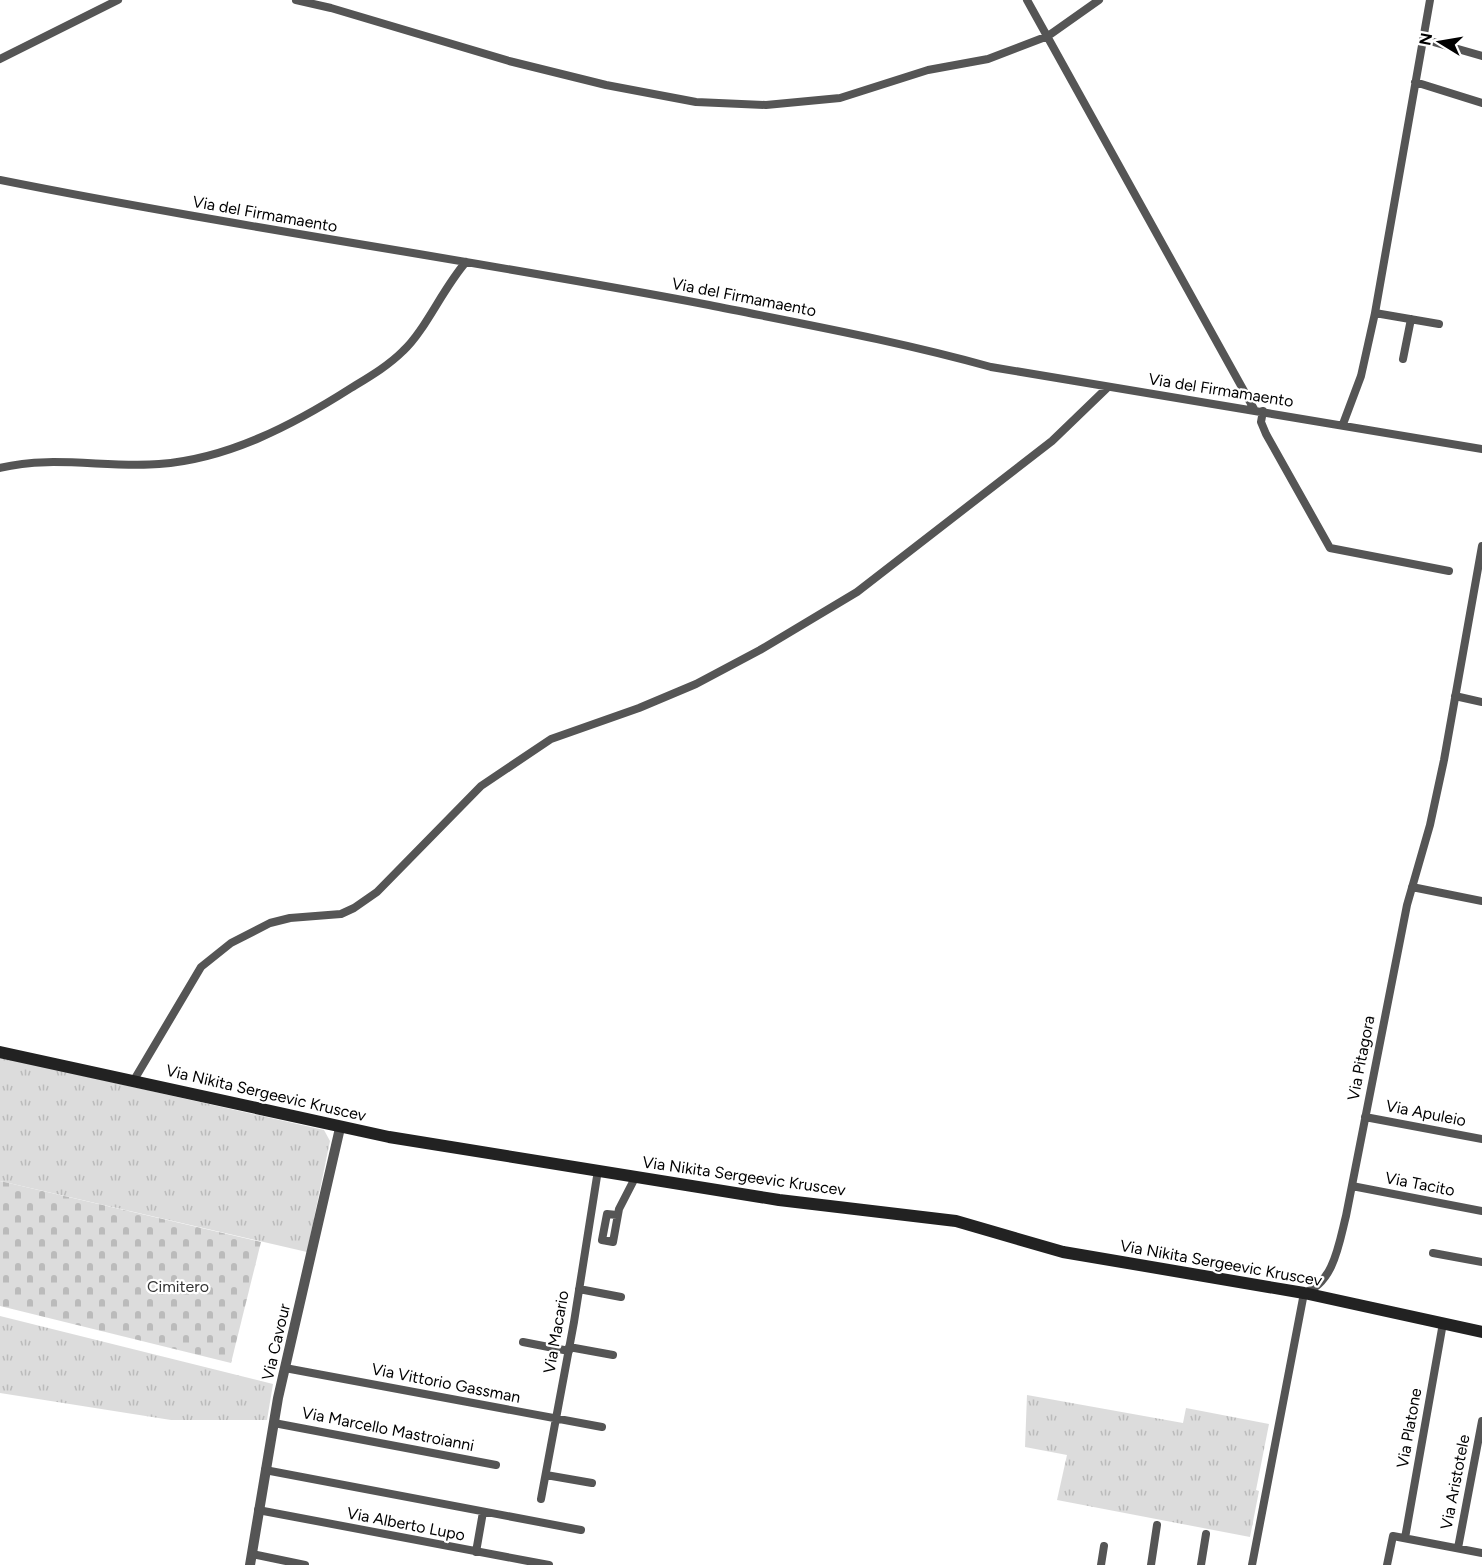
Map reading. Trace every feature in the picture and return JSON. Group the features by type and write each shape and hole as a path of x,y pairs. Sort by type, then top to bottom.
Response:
{"main road":[{"name":"Via Nikita Sergeevic Kruscev","path":"0,1052 134,1080 340,1128 779,1200 957,1221 1063,1252 1304,1293 1482,1332"}],"street":[{"path":"0,59 117,0"},
{"path":"296,0 571,77 675,98 732,105 766,105 840,98 916,73 987,58 1048,36 1099,0"},
{"path":"1027,0 1259,410 1266,434 1330,548 1449,572"},
{"path":"1343,424 1361,376 1374,313 1430,0"},
{"path":"1423,39 1482,56"},
{"path":"1416,82 1482,103"},
{"name":"Via del Firmamaento","path":"0,180 272,231 466,262 690,302 930,350 991,367 1482,449"},
{"path":"0,468 46,463 112,466 161,464 212,454 255,440 319,408 379,370 405,350 450,281 466,262"},
{"path":"1374,313 1439,324"},
{"path":"1403,359 1411,320"},
{"path":"134,1080 201,967 214,954 270,923 290,918 341,914 354,908 377,892 481,786 550,739 639,708 696,684 760,650 857,592 1052,441 1108,387"},
{"name":"Via Pitagora","path":"1304,1293 1313,1290 1324,1278 1335,1256 1352,1186 1412,887 1430,825 1482,546"},
{"path":"1455,696 1482,702"},
{"path":"1412,887 1482,901"},
{"name":"Via Apuleio","path":"1365,1117 1482,1139"},
{"name":"Via Cavour","path":"251,1560 265,1470 285,1368 340,1128"},
{"name":"Via Macario","path":"541,1499 569,1349 598,1170"},
{"path":"587,1233 603,1236 607,1214 617,1215 636,1176"},
{"name":"Via Tacito","path":"1352,1186 1482,1211"},
{"path":"1433,1253 1482,1262"},
{"path":"579,1289 621,1297"},
{"path":"1252,1565 1278,1418 1304,1293"},
{"name":"Via Platone","path":"1405,1538 1443,1323"},
{"path":"523,1342 613,1355"},
{"name":"Via Vittorio Gassman","path":"285,1368 602,1427"},
{"name":"Via Aristotele","path":"1458,1548 1482,1421"},
{"name":"Via Marcello Mastroianni","path":"274,1422 496,1465"},
{"path":"265,1470 581,1530"},
{"path":"546,1475 592,1483"},
{"name":"Via Alberto Lupo","path":"258,1510 549,1565"},
{"path":"476,1552 483,1512"},
{"path":"1151,1565 1157,1525"},
{"path":"1201,1565 1206,1534"},
{"path":"1387,1565 1393,1536 1482,1553"},
{"path":"1101,1565 1104,1546"},
{"path":"251,1560 305,1565"}],"green space":[{"path":"0,1057 324,1130 330,1141 307,1252 0,1181"},
{"name":"Cimitero","path":"0,1181 261,1242 231,1363 0,1306"},
{"path":"0,1316 273,1384 267,1420 171,1420 0,1393"},
{"path":"1027,1395 1183,1423 1186,1408 1269,1424 1256,1490 1259,1491 1250,1537 1057,1500 1067,1455 1025,1447"}]}
